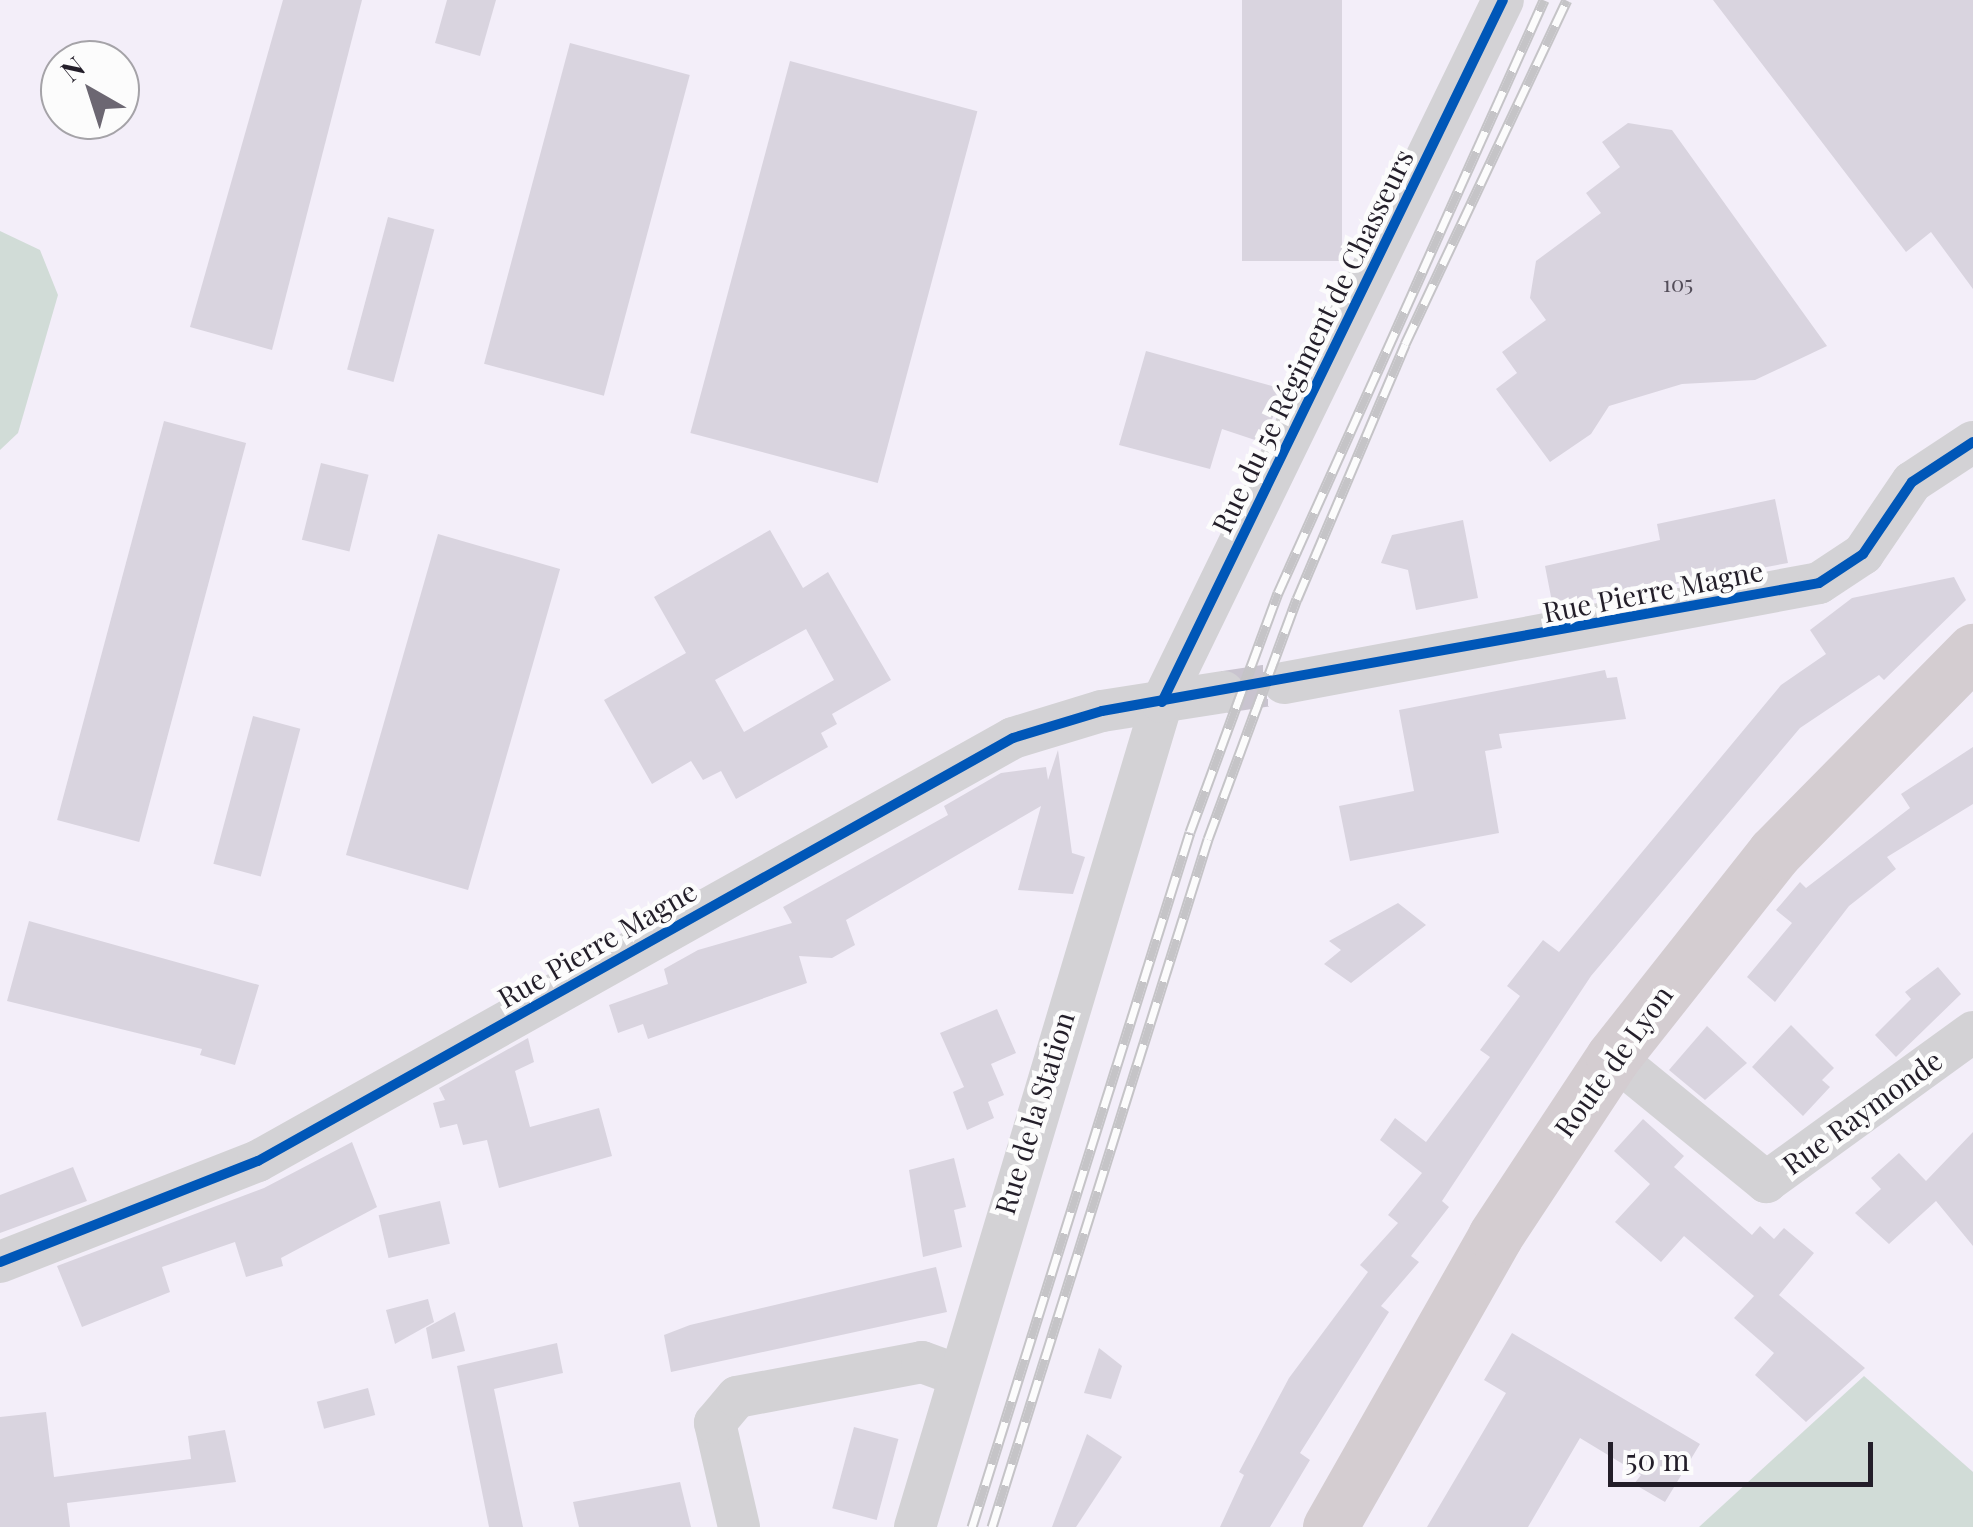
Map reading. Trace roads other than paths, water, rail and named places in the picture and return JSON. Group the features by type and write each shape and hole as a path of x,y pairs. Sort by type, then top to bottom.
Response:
{"main road":[{"name":"Route de Lyon","path":"1330,1527 1495,1236 1612,1057 1774,853 1973,652"}],"street":[{"name":"Rue du 5e Régiment de Chasseurs","path":"1162,702 1503,0"},
{"name":"Rue Pierre Magne","path":"1284,683 1819,583 1862,554 1923,472 1973,442"},
{"name":"Rue Pierre Magne","path":"0,1262 258,1161 1012,738 1162,702 1224,692"},
{"name":"Rue de la Station","path":"915,1527 955,1374 1162,702"},
{"name":"Rue Raymonde","path":"1612,1057 1766,1182 1973,1032"},
{"path":"739,1527 714,1423 737,1397 922,1362 955,1374"}],"tunnel":[{"path":"1224,692 1284,683"}],"railway":[{"path":"972,1527 1190,832 1278,593 1544,0"},
{"path":"992,1527 1208,839 1297,599 1405,344 1567,0"}]}
